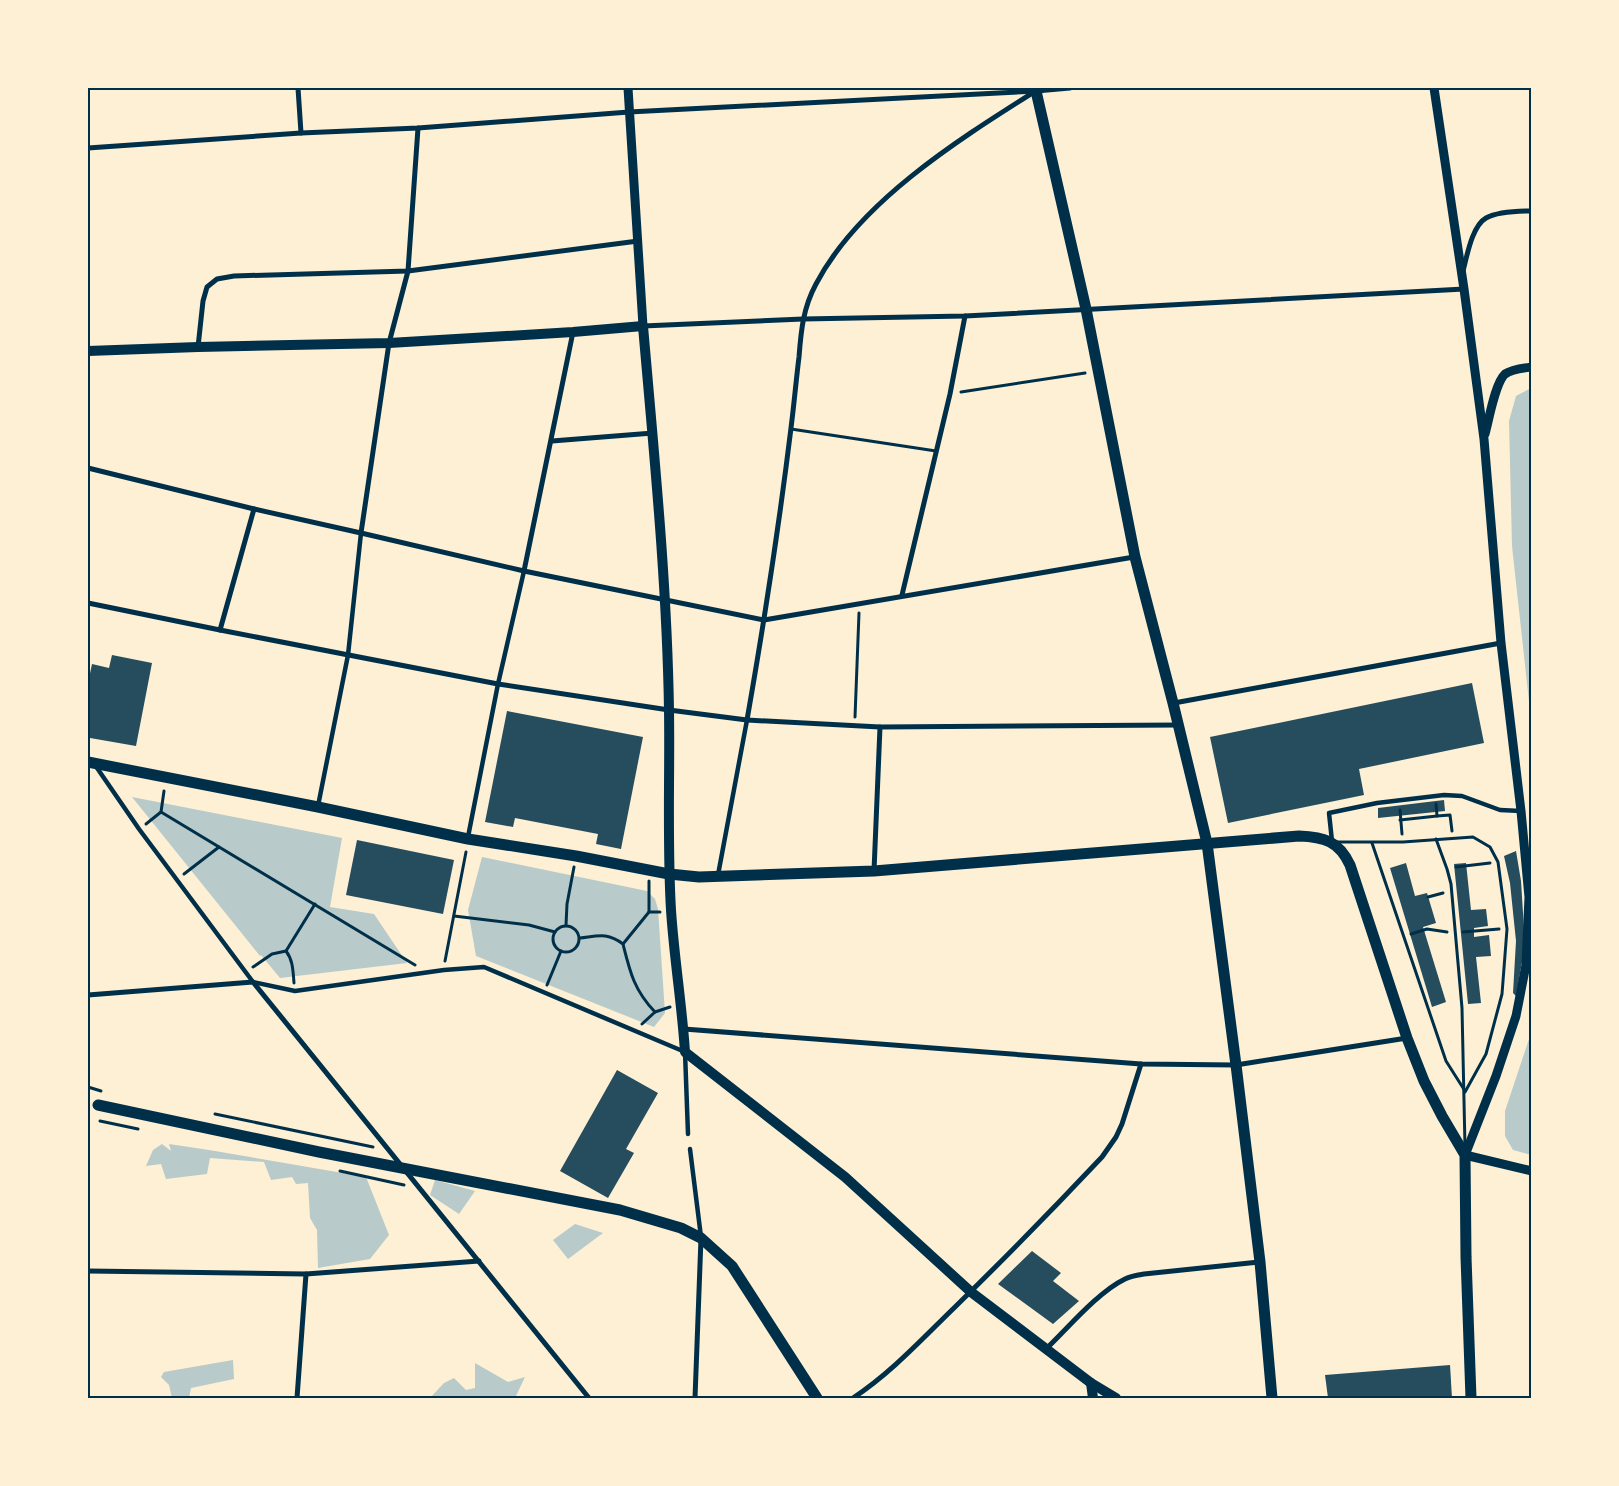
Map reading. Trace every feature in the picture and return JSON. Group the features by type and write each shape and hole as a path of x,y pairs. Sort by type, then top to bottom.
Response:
{"main road":[{"path":"1037,89 1086,309 1135,557 1207,843 1260,1262 1272,1398"},
{"path":"88,351 389,343 644,326 665,600 669,710 669,874 671,912 682,1004 685,1052 845,1177 971,1292 1091,1383 1116,1398"},
{"path":"91,763 318,807 468,839 576,856 649,871 717,878 874,871 1299,836 1317,837 1332,842 1345,855 1350,865 1407,1038 1424,1081 1465,1155 1466,1257 1471,1398"},
{"path":"98,1105 319,1152 620,1210 681,1228 701,1238 732,1266 817,1398"},
{"path":"1091,1383 1093,1398"}],"street":[{"path":"298,88 301,133"},
{"path":"628,88 644,326 803,319 965,316 1464,289"},
{"path":"88,148 301,133 418,128 630,112 1070,88"},
{"path":"1434,88 1484,439 1501,643 1529,897 1526,965 1516,1016 1496,1076 1465,1155 1532,1171"},
{"path":"717,878 764,620 791,428 803,319 808,301 816,283 832,259 851,234 876,208 926,165 977,128 1037,89"},
{"path":"318,807 348,655 361,532 389,343 408,271 418,128"},
{"path":"1462,276 1470,245 1478,225 1486,218 1507,212 1532,211"},
{"path":"198,347 203,302 207,287 217,279 234,276 408,271 638,241"},
{"path":"902,595 950,394 965,316"},
{"path":"468,839 498,684 524,571 574,332"},
{"path":"1484,439 1496,391 1504,375 1520,368 1532,367"},
{"path":"552,441 653,433"},
{"path":"88,468 254,509 361,532 524,571 764,620 902,595 1135,557"},
{"path":"220,630 254,509"},
{"path":"88,603 498,684 747,720 880,727 1178,725"},
{"path":"1173,703 1501,643"},
{"path":"874,871 880,727"},
{"path":"91,763 245,972 589,1398"},
{"path":"1332,842 1329,814 1377,803 1444,795 1462,796 1500,810 1521,811"},
{"path":"88,995 253,982 295,991 428,972 484,967 685,1052 688,1134"},
{"path":"684,1029 1141,1064 1236,1065 1407,1038"},
{"path":"853,1398 876,1382 971,1292 1102,1157 1116,1138 1122,1124 1141,1064"},
{"path":"690,1149 701,1238 695,1398"},
{"path":"88,1271 306,1274 479,1261"},
{"path":"1046,1349 1100,1296 1113,1285 1127,1278 1144,1274 1260,1262"},
{"path":"297,1398 306,1274"}],"lane":[{"path":"791,428 936,452"},
{"path":"1332,842 1402,842 1473,837 1490,847 1498,862 1507,929 1502,994 1486,1054 1465,1092"},
{"path":"1436,839 1447,869 1451,890 1462,1008 1465,1155"},
{"path":"1372,843 1446,1061 1465,1092"}],"path":[{"path":"950,394 1098,370"},
{"path":"855,725 860,604"},
{"path":"139,830 161,812 166,778"},
{"path":"1399,800 1402,842"},
{"path":"161,812 428,972"},
{"path":"1400,820 1437,816"},
{"path":"444,970 468,839"},
{"path":"189,870 219,846"},
{"path":"566,925 567,904 576,856"},
{"path":"1447,869 1498,862"},
{"path":"623,944 650,912 649,871"},
{"path":"1428,897 1451,890"},
{"path":"245,972 272,954 286,951 315,904"},
{"path":"650,912 671,912"},
{"path":"454,916 528,925 555,932"},
{"path":"566,925 572,926 580,938 574,950 568,952 556,948 553,942 555,932 559,927 566,925"},
{"path":"580,938 604,935 615,938 623,944 631,978 645,1001 655,1012"},
{"path":"286,951 290,956 295,991"},
{"path":"544,992 561,951"},
{"path":"634,1031 655,1012 682,1004"},
{"path":"88,1087 100,1091"},
{"path":"282,1128 388,1150"},
{"path":"331,1170 420,1188"}],"shaded area":[{"path":"1531,388 1531,720 1512,546 1509,421 1516,396"},
{"path":"132,797 342,838 330,907 374,914 407,963 280,978 260,956"},
{"path":"482,857 647,891 655,899 658,909 665,1013 654,1027 476,956 468,910"},
{"path":"1531,1033 1531,1155 1513,1150 1505,1136 1505,1111"},
{"path":"162,1144 171,1151 169,1144 366,1177 389,1235 370,1259 318,1268 317,1230 310,1218 308,1183 296,1184 292,1177 271,1180 264,1162 210,1158 207,1174 166,1179 161,1164 146,1166 153,1150"},
{"path":"435,1180 475,1191 459,1214 430,1195"},
{"path":"575,1224 603,1233 568,1259 553,1240"},
{"path":"233,1360 234,1379 191,1388 189,1398 172,1398 169,1385 161,1377 164,1372"},
{"path":"475,1363 508,1382 525,1377 515,1398 430,1398 444,1383 454,1378 466,1390 475,1388"}],"building":[{"path":"112,655 152,663 136,746 90,738 88,735 88,683 92,664 109,668"},
{"path":"1472,683 1484,743 1359,769 1364,795 1228,823 1210,737"},
{"path":"507,711 643,737 621,849 596,844 598,834 515,818 513,827 485,822"},
{"path":"1444,800 1445,811 1378,818 1378,808"},
{"path":"357,840 454,860 443,914 346,895"},
{"path":"1516,851 1521,881 1525,945 1516,996 1513,993 1516,941 1510,883 1504,856"},
{"path":"1406,863 1415,896 1427,893 1436,923 1423,927 1446,1002 1432,1007 1390,868"},
{"path":"1466,863 1471,910 1486,909 1488,926 1474,928 1474,937 1489,935 1491,956 1476,957 1481,1003 1468,1004 1454,864"},
{"path":"617,1070 658,1093 626,1149 634,1153 608,1198 560,1171"},
{"path":"1032,1251 1061,1273 1053,1281 1079,1301 1053,1324 998,1284"},
{"path":"1450,1365 1452,1398 1328,1398 1325,1375"}]}
